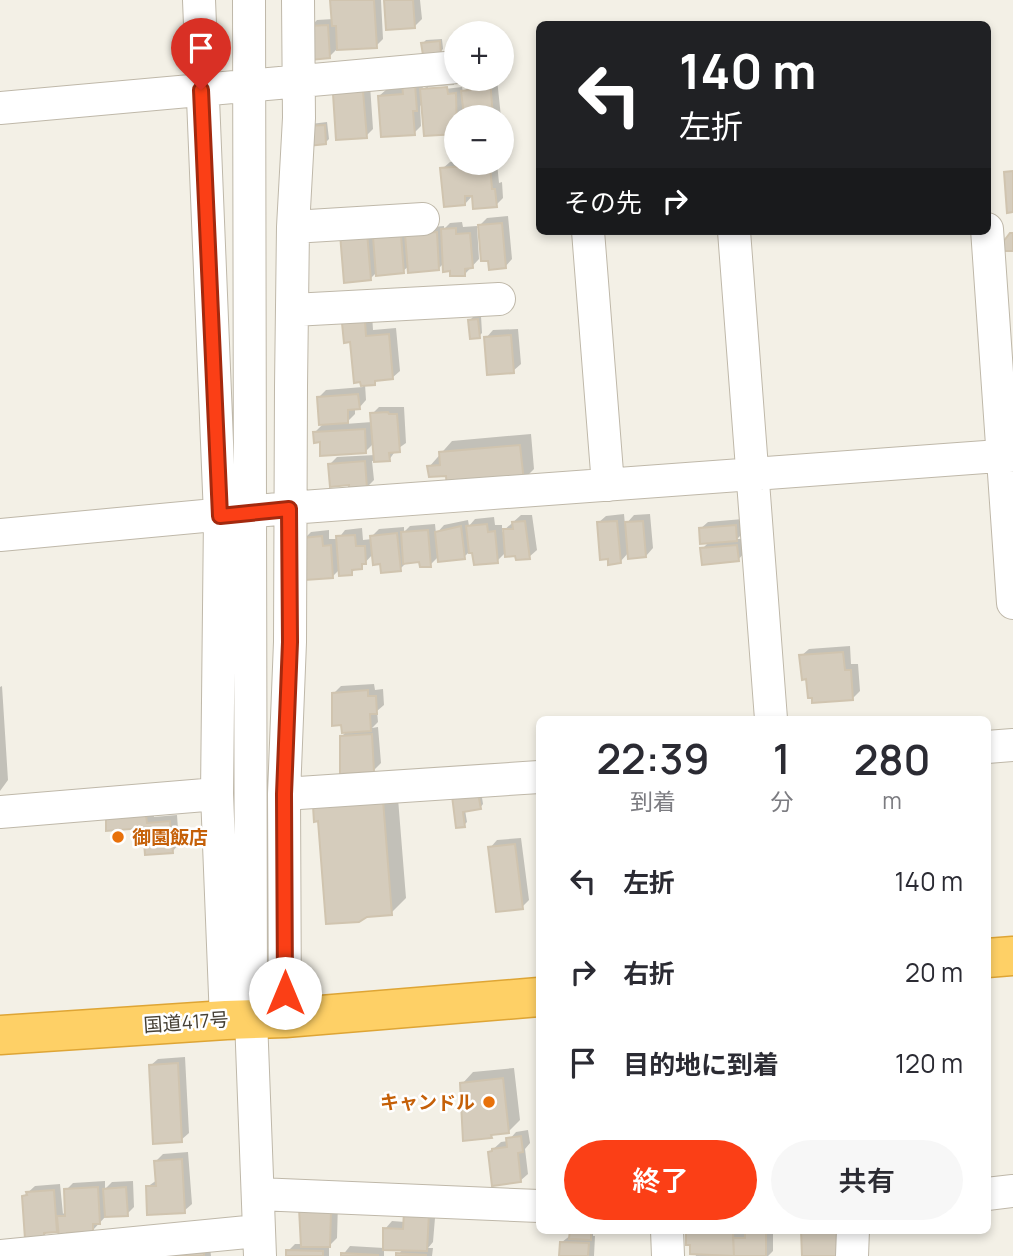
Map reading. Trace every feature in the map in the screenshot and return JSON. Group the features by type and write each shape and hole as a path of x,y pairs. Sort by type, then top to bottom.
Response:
{"highway":[{"path":"991,958 1013,956"},
{"name":"国道417号","path":"0,1035 536,997"}],"street":[{"path":"0,1256 258,1244 254,1019 235,514 201,90 199,0"},
{"path":"249,0 249,85 235,514 217,794 254,1019"},
{"path":"254,1019 284,794 290,642 289,509 293,227 299,118 298,0"},
{"path":"0,108 444,67"},
{"path":"293,227 423,219"},
{"path":"991,228 1013,225"},
{"path":"588,235 608,485"},
{"path":"734,235 771,716"},
{"path":"988,235 1008,456 1013,604"},
{"path":"293,310 499,299"},
{"path":"0,535 289,509 1008,456"},
{"path":"991,747 1013,745"},
{"path":"284,794 536,777"},
{"path":"0,812 217,794"},
{"path":"991,1194 1013,1191"},
{"path":"258,1194 536,1206"},
{"path":"667,1234 668,1256"},
{"path":"852,1256 853,1234"}],"building":[{"path":"330,0 374,0 377,48 337,50 336,26 332,26"},
{"path":"384,0 413,0 415,28 386,30"},
{"path":"328,25 330,58 310,60 308,26"},
{"path":"440,41 441,54 423,55 421,43"},
{"path":"415,84 415,135 381,137 378,96 403,94 402,85"},
{"path":"444,87 448,94 456,93 456,105 444,105 444,135 424,136 420,89"},
{"path":"363,91 367,138 336,140 333,94"},
{"path":"461,91 491,91 492,105 463,105"},
{"path":"325,125 326,144 308,146 306,126"},
{"path":"440,168 444,168 444,175 491,175 497,207 473,209 472,196 465,196 465,205 444,207"},
{"path":"1013,171 1013,212 1007,213 1004,172"},
{"path":"502,223 506,268 489,270 488,261 481,261 478,225"},
{"path":"456,228 456,234 470,233 473,268 465,269 465,276 450,276 450,271 443,272 441,229"},
{"path":"367,232 371,280 344,283 340,234"},
{"path":"437,232 439,270 408,273 405,234"},
{"path":"1013,233 1013,251 1003,251 1003,242"},
{"path":"401,235 404,273 376,276 373,237"},
{"path":"478,319 480,338 470,339 468,320"},
{"path":"365,321 366,336 389,334 393,379 361,386 360,382 354,383 350,342 344,343 342,323"},
{"path":"511,335 514,373 487,375 484,337"},
{"path":"358,394 360,409 348,410 348,423 319,425 317,397"},
{"path":"370,413 397,414 400,452 389,453 390,461 374,462"},
{"path":"365,429 366,453 320,456 320,442 314,443 313,432"},
{"path":"520,445 524,482 447,488 446,476 429,477 427,466 440,465 439,452"},
{"path":"365,461 367,488 349,490 349,485 330,487 328,464"},
{"path":"525,521 530,559 516,560 515,556 505,557 503,529 513,529 512,522"},
{"path":"617,521 621,563 608,565 608,559 600,560 597,522"},
{"path":"643,521 646,557 628,559 625,522"},
{"path":"487,524 488,532 495,531 498,563 474,565 472,553 469,553 466,526"},
{"path":"736,525 737,541 700,544 699,528"},
{"path":"461,526 465,559 438,562 435,532"},
{"path":"428,530 431,567 420,567 419,562 403,564 401,532"},
{"path":"397,533 401,571 381,573 380,564 373,565 370,536"},
{"path":"355,535 356,546 365,546 366,564 362,564 362,569 352,570 352,575 339,576 336,536"},
{"path":"322,536 323,546 331,545 333,578 305,580 302,538"},
{"path":"737,545 739,561 702,565 700,548"},
{"path":"843,652 845,670 851,670 853,700 812,703 812,698 808,698 806,679 802,680 799,655"},
{"path":"368,690 368,696 376,696 377,714 370,714 371,731 342,733 341,725 332,726 332,693"},
{"path":"372,734 374,772 340,774 340,736"},
{"path":"478,793 481,809 463,812 465,827 456,828 452,796"},
{"path":"383,800 392,915 367,917 359,922 326,924 318,821 314,822 313,806"},
{"path":"146,815 147,823 170,821 173,853 145,855 143,828 106,831 106,819"},
{"path":"515,844 523,909 496,912 488,847"},
{"path":"178,1063 182,1142 153,1144 149,1065"},
{"path":"503,1078 509,1133 463,1141 460,1083"},
{"path":"521,1136 523,1152 518,1153 521,1182 492,1186 488,1152 507,1147 506,1138"},
{"path":"182,1159 185,1213 147,1215 146,1186 156,1186 154,1161"},
{"path":"98,1187 100,1224 93,1224 93,1232 67,1233 68,1239 59,1239 57,1216 65,1216 64,1189"},
{"path":"126,1187 128,1216 105,1217 103,1189"},
{"path":"54,1190 57,1232 44,1233 44,1237 25,1239 22,1196 27,1195 26,1192"},
{"path":"299,1208 331,1209 330,1247 301,1247"},
{"path":"404,1212 429,1213 427,1251 383,1250 383,1228 403,1229"},
{"path":"570,1234 591,1234 591,1240 569,1239"},
{"path":"686,1234 733,1234 734,1256 690,1254 690,1245 686,1245"},
{"path":"745,1234 766,1234 766,1256 734,1256 733,1238 745,1238"},
{"path":"801,1234 840,1234 841,1256 802,1256"},
{"path":"560,1242 589,1243 588,1256 559,1256"},
{"path":"286,1250 323,1251 323,1256 286,1256"},
{"path":"172,1253 204,1253 204,1256 172,1256"},
{"path":"341,1253 378,1255 378,1256 341,1256"},
{"path":"396,1253 426,1255 426,1256 396,1256"}],"place":[{"name":"御園飯店","path":"118,837"},
{"name":"キャンドル","path":"489,1102"}],"route":[{"path":"201,90 220,516 289,509 290,642 284,794 285,993"}]}
